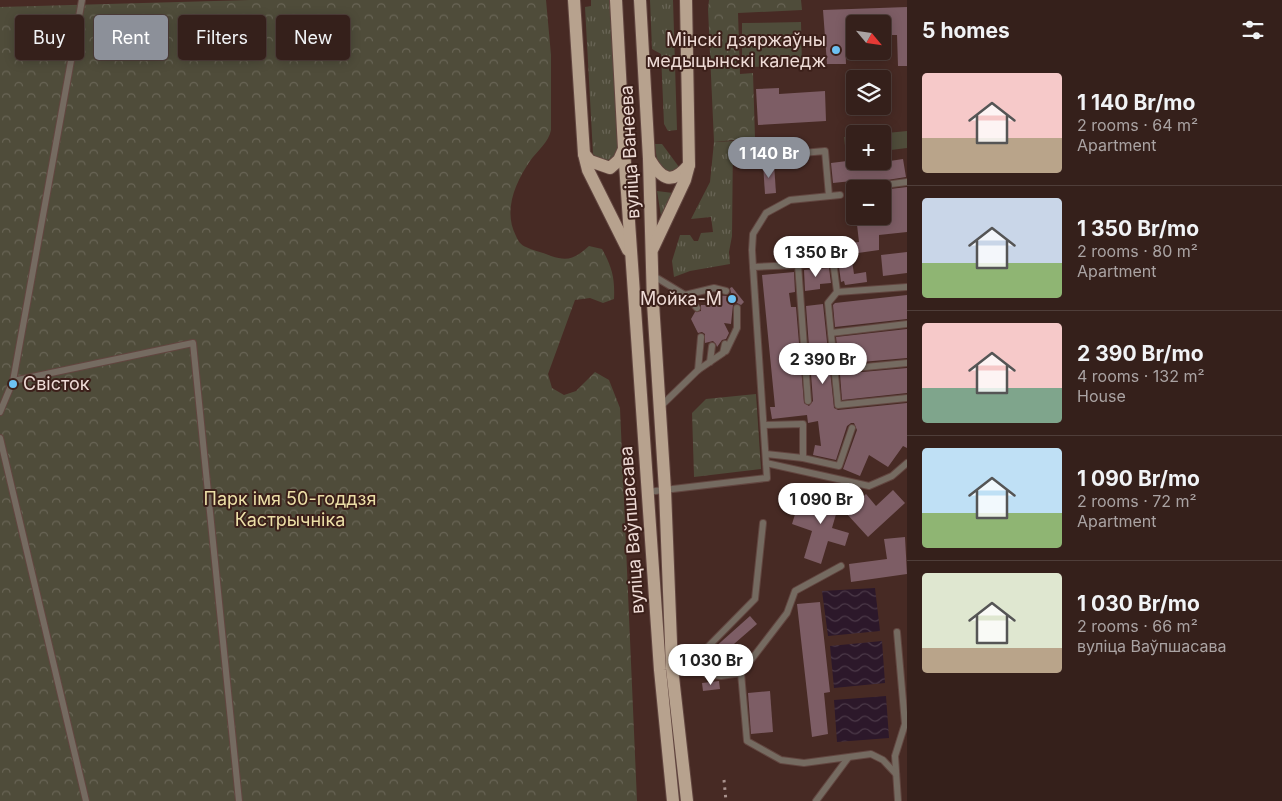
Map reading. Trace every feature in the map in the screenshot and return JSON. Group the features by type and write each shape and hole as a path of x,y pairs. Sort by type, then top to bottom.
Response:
{"main road":[{"path":"573,0 584,154 588,170 632,256"},
{"name":"вуліца Ванеева","path":"616,0 632,256"},
{"name":"вуліца Ванеева","path":"640,0 649,159 653,303"},
{"path":"651,252 685,180 689,165 686,0"},
{"path":"584,154 590,161 610,168 619,160 624,149"},
{"path":"649,159 658,174 668,178 674,178 689,165"},
{"name":"вуліца Ваўпшасава","path":"632,256 647,492 666,669 687,801"},
{"name":"вуліца Ваўпшасава","path":"653,303 665,490 666,669 673,801"}],"lane":[{"path":"0,412 13,381 82,0"},
{"path":"791,154 825,151 829,196"},
{"path":"891,184 907,182"},
{"path":"647,492 767,478 752,250 753,234 766,213 790,200 840,195"},
{"path":"753,267 833,261 837,292"},
{"path":"798,265 808,401"},
{"path":"652,275 685,295 697,308"},
{"path":"907,287 837,292 828,303 838,405 907,398"},
{"path":"685,295 714,288 726,291"},
{"path":"660,407 698,370 727,350 737,328 737,308"},
{"path":"830,333 907,324"},
{"path":"698,370 701,337"},
{"path":"13,381 193,343 240,801"},
{"path":"723,353 725,344"},
{"path":"710,362 712,346"},
{"path":"834,370 907,363"},
{"path":"764,425 803,424 803,458"},
{"path":"766,454 803,458 839,466 852,428"},
{"path":"0,438 86,801"},
{"path":"766,463 869,486 892,476 907,463"},
{"path":"689,666 755,599 763,523"},
{"path":"841,566 795,590 787,613 741,673 747,741 780,760 804,763 871,754 883,760 896,774"},
{"path":"897,632 905,724 896,756 898,801"},
{"path":"666,669 689,666 701,669 706,674 721,676 741,673"},
{"path":"816,801 848,758"}],"green space":[{"name":"Парк імя 50-годдзя Кастрычніка","path":"250,0 546,0 551,55 551,130 520,178 512,197 512,227 520,243 524,246 563,259 576,256 589,246 602,249 612,273 614,299 603,303 590,298 575,300 548,374 552,388 564,395 576,391 595,372 609,380 620,408 637,801 0,801 0,7"},
{"path":"591,0 610,0 618,151 611,160 601,161 593,154 585,7 591,6"},
{"path":"650,0 673,0 677,130 668,131 664,124 661,54 652,49"},
{"path":"709,0 801,0 802,10 738,13 740,74 753,73 755,138 714,142"},
{"path":"801,22 802,66 742,67 742,23"},
{"path":"907,131 907,148 891,150 891,133"},
{"path":"844,137 846,137 846,154"},
{"path":"733,141 730,264 690,271 674,277 672,261 680,235 690,235 694,241 698,241 701,233 713,232 711,217 691,219 710,182 714,142"},
{"path":"655,144 662,144 679,167 670,172 661,170 657,162"},
{"path":"657,191 673,193 661,216"},
{"path":"756,394 761,469 694,477 692,413 706,399"}],"water":[{"path":"875,588 880,631 828,636 822,591"},
{"path":"882,641 885,683 834,688 830,646"},
{"path":"886,696 889,738 837,742 834,700"}],"building":[{"name":"Мінскі дзяржаўны медыцынскі каледж","path":"907,7 907,66 898,66 897,35 891,35 891,15 846,15 846,64 827,64 823,10"},
{"path":"779,88 779,94 825,91 826,121 758,125 756,89"},
{"path":"903,159 906,177 887,180 846,180 846,182 833,183 831,163 846,161 846,170 891,170 891,161"},
{"path":"763,164 774,164 776,193 765,194"},
{"path":"907,187 907,232 879,235 879,250 851,254 854,274 866,272 867,282 845,285 844,281 841,282 839,267 843,266 841,244 859,242 857,225 891,225 891,189"},
{"path":"907,252 907,273 883,276 881,255"},
{"path":"829,268 831,283 820,284 820,289 805,291 804,270"},
{"path":"794,272 795,292 789,293 791,307 796,307 804,403 809,406 813,401 806,306 823,304 834,408 838,410 907,403 907,448 903,446 888,467 869,455 860,476 843,469 857,430 854,423 847,426 836,460 813,455 815,445 821,446 818,421 808,423 807,415 772,419 770,407 775,407 762,275"},
{"path":"732,287 744,302 741,305 737,303 733,305 731,324 724,323 729,333 726,339 722,340 717,347 713,341 705,343 705,334 702,332 698,333 691,319 695,312 701,311 701,305 708,305 707,295 728,296 731,293 730,288"},
{"path":"907,295 907,319 835,327 833,305 835,303"},
{"path":"907,329 907,358 839,364 836,337"},
{"path":"907,368 907,393 842,400 840,374"},
{"path":"818,490 841,497 832,528 849,533 845,546 828,541 821,564 804,558 812,531 792,524 797,508 811,512"},
{"path":"893,490 905,503 868,537 846,513 866,494 876,506"},
{"path":"905,537 907,574 851,582 849,564 887,559 884,539"},
{"path":"820,602 830,692 824,693 828,734 812,737 797,604"},
{"path":"750,616 757,624 719,657 713,649"},
{"path":"719,681 720,689 703,691 702,683"},
{"path":"770,691 773,732 751,734 748,693"}],"railway":[{"path":"724,780 726,801"}],"place":[{"name":"Мінскі дзяржаўны медыцынскі каледж","path":"836,50"},
{"name":"Мойка-М","path":"732,299"},
{"name":"Свісток","path":"13,384"}]}
